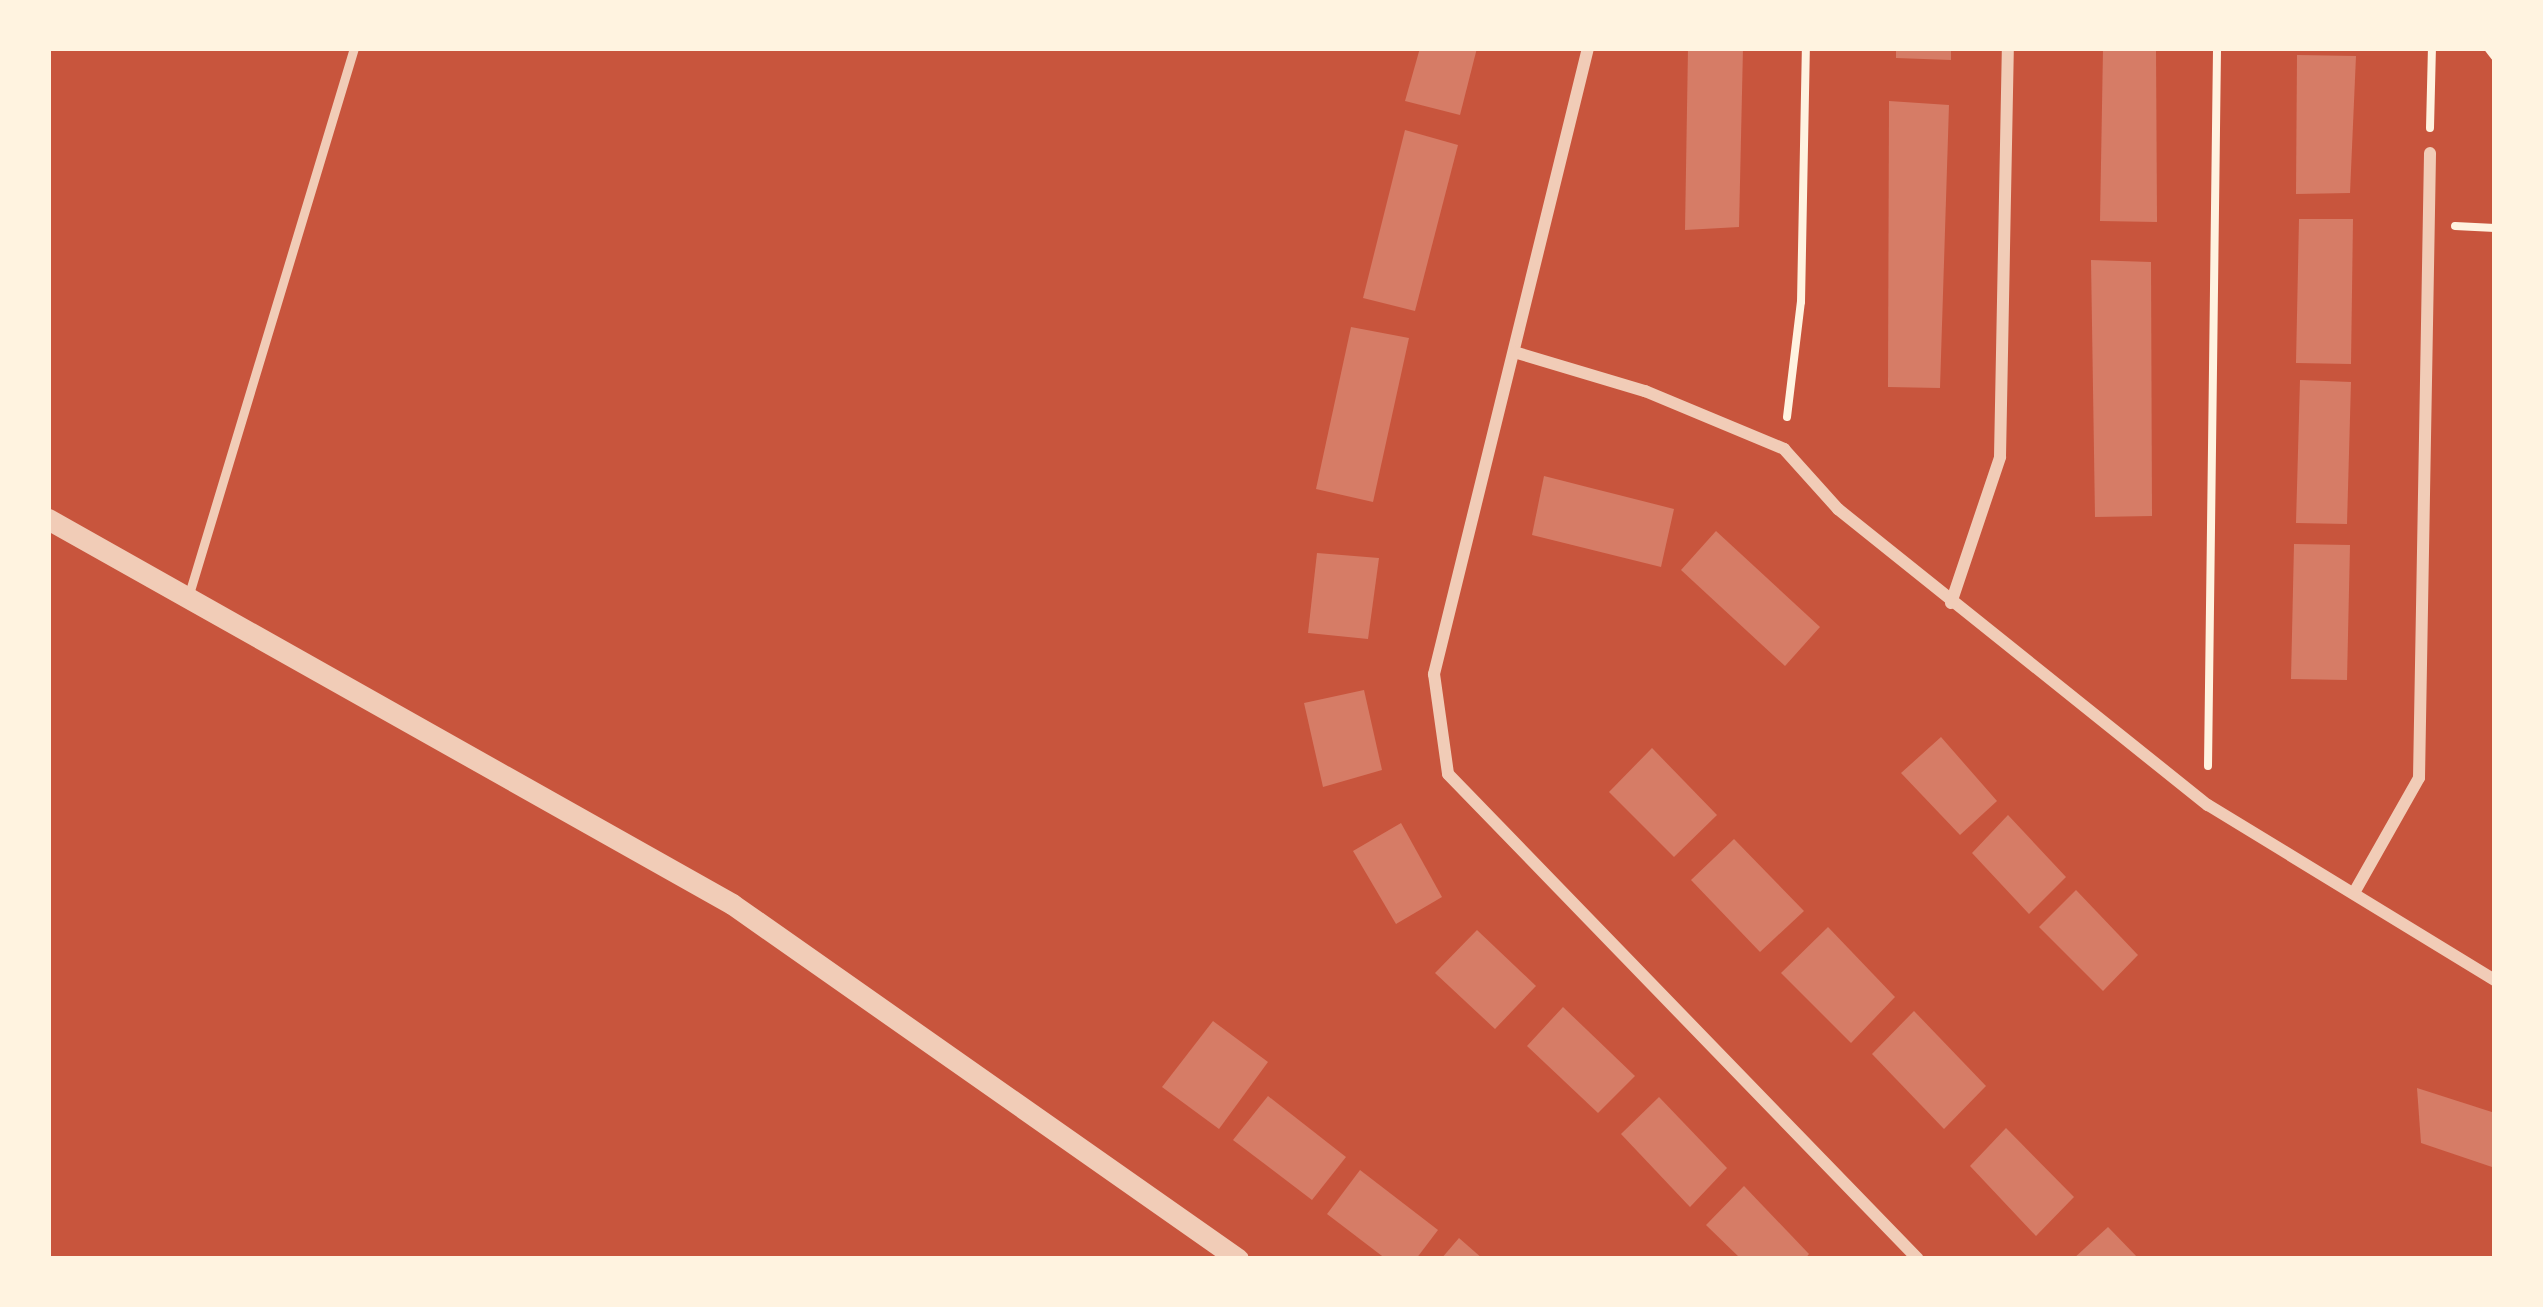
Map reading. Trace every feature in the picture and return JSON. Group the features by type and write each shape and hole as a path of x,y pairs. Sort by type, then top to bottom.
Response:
{"street":[{"path":"1588,48 1434,674 1448,773 1918,1259"},
{"path":"1951,603 2000,457 2008,48"},
{"path":"2355,891 2419,778 2430,153"},
{"path":"1514,352 1645,392 1784,449 1838,509 2208,805 2495,980"},
{"path":"48,519 732,904 1238,1259"}],"lane":[{"path":"188,598 354,48"}],"path":[{"path":"1784,449 1801,302 1806,48"},
{"path":"2208,805 2217,48"},
{"path":"2430,153 2432,48"},
{"path":"2488,48 2495,57"}],"building":[{"path":"1420,48 1477,48 1460,115 1405,101"},
{"path":"1688,48 1743,48 1739,227 1685,230"},
{"path":"1896,48 1951,48 1951,60 1896,58"},
{"path":"2103,49 2156,50 2157,222 2100,221"},
{"path":"2297,55 2356,56 2350,193 2296,194"},
{"path":"1889,101 1949,105 1940,388 1888,387"},
{"path":"1405,130 1458,145 1415,311 1363,298"},
{"path":"2299,219 2353,219 2351,364 2296,363"},
{"path":"2091,260 2151,262 2152,516 2095,517"},
{"path":"1351,327 1409,338 1373,502 1316,489"},
{"path":"2300,380 2351,382 2347,524 2296,523"},
{"path":"1544,476 1674,509 1661,567 1532,535"},
{"path":"1716,531 1820,627 1785,666 1681,570"},
{"path":"2294,544 2350,545 2347,680 2291,679"},
{"path":"1317,553 1379,558 1368,639 1308,633"},
{"path":"1364,690 1382,770 1323,787 1304,703"},
{"path":"1941,737 1997,801 1960,835 1901,773"},
{"path":"1652,748 1717,815 1674,857 1609,792"},
{"path":"2008,815 2066,877 2029,914 1972,853"},
{"path":"1401,823 1442,897 1396,924 1353,851"},
{"path":"1734,839 1804,911 1760,952 1691,880"},
{"path":"2076,890 2138,955 2103,991 2039,927"},
{"path":"1828,927 1895,997 1851,1043 1781,973"},
{"path":"1477,930 1536,986 1495,1029 1435,973"},
{"path":"1563,1007 1635,1076 1598,1113 1527,1046"},
{"path":"1914,1011 1986,1086 1944,1129 1872,1054"},
{"path":"1213,1021 1268,1062 1219,1129 1162,1087"},
{"path":"2417,1088 2495,1113 2495,1168 2421,1143"},
{"path":"1268,1096 1346,1157 1312,1200 1233,1140"},
{"path":"1659,1097 1727,1168 1690,1207 1621,1134"},
{"path":"2006,1128 2074,1197 2036,1236 1970,1166"},
{"path":"1360,1170 1438,1230 1416,1259 1386,1259 1327,1214"},
{"path":"1744,1186 1809,1254 1805,1259 1741,1259 1706,1225"},
{"path":"2108,1227 2139,1259 2073,1259"},
{"path":"1459,1238 1483,1259 1441,1259"}]}
